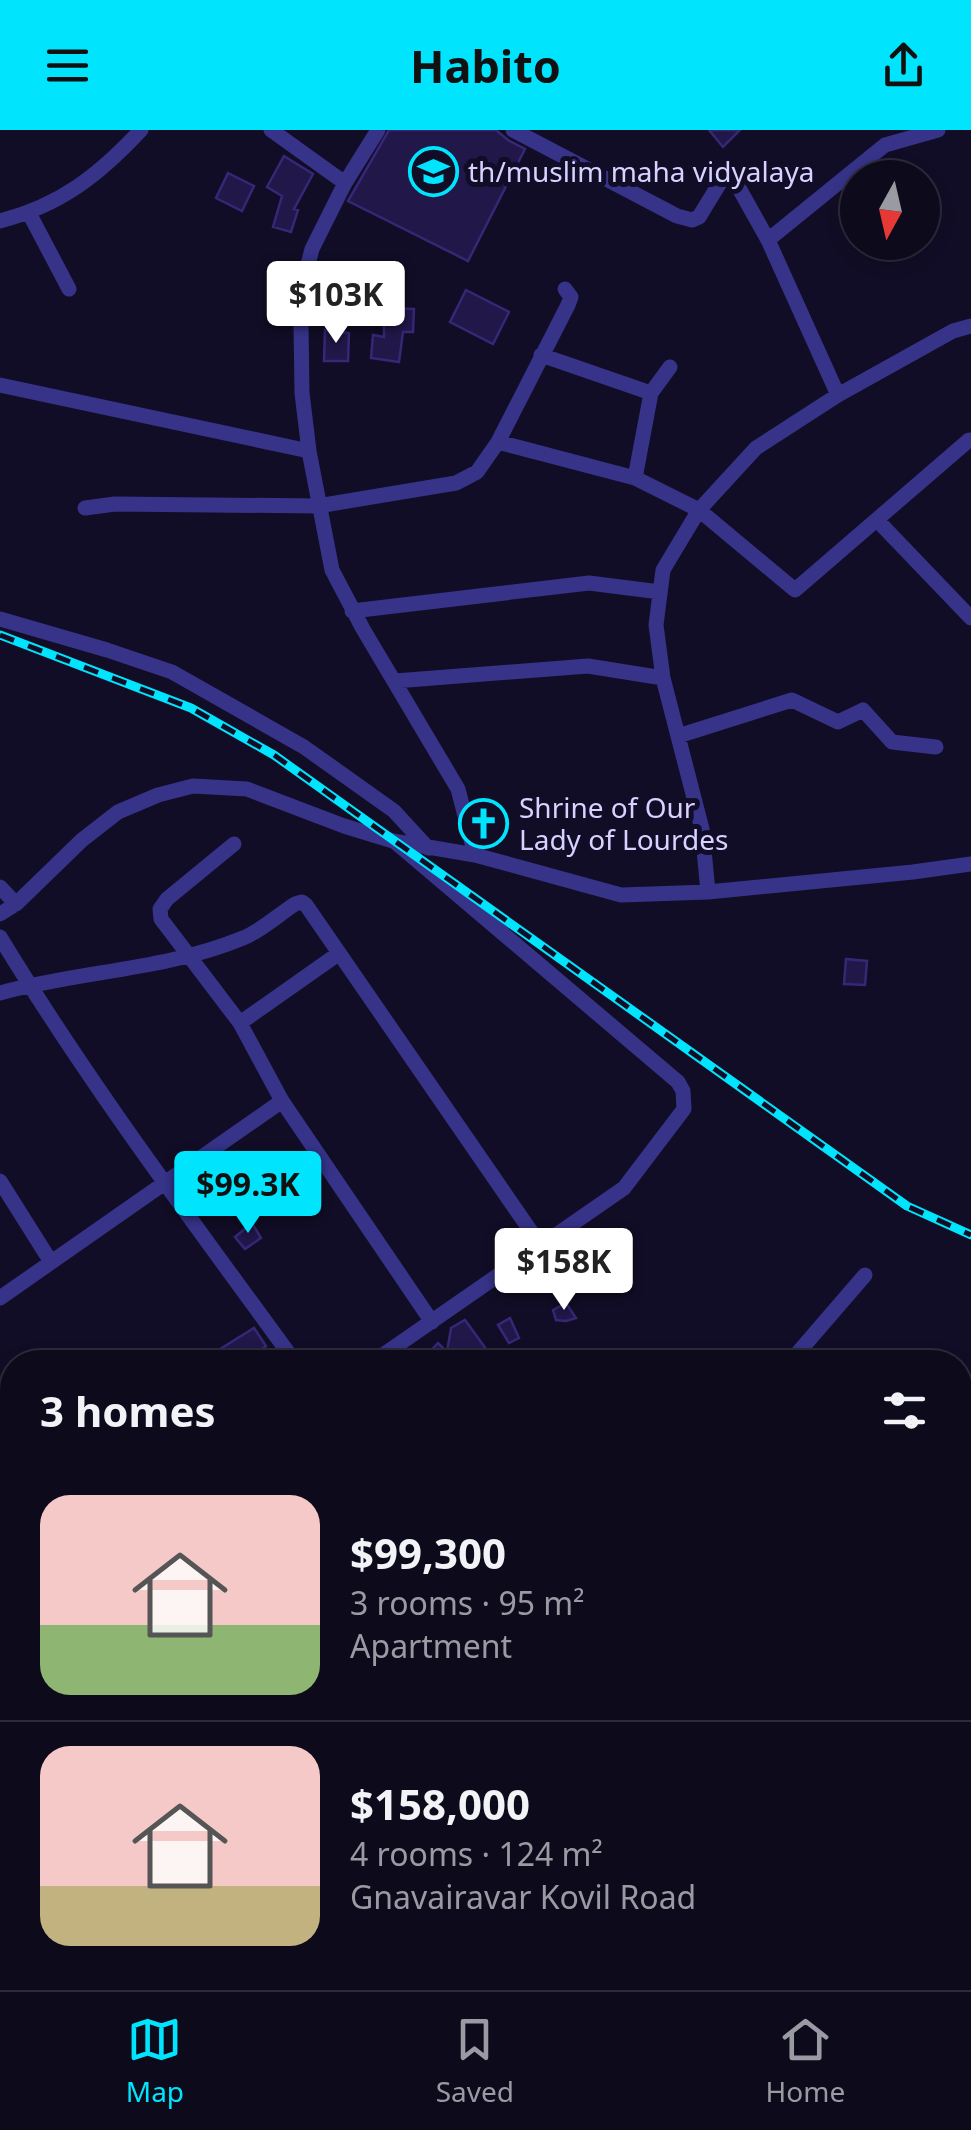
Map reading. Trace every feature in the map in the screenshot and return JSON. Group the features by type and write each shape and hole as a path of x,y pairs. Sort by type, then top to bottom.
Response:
{"street":[{"path":"0,220 29,214 93,178 141,130"},
{"path":"271,130 345,183"},
{"path":"378,130 312,248 304,280 302,393 309,451 332,570 458,789 475,855"},
{"path":"513,130 677,216 692,220 698,217 721,181 728,177 736,181 768,240 838,394"},
{"path":"768,240 885,145 938,130"},
{"path":"29,214 69,289"},
{"path":"85,508 115,504 318,506 456,483 477,472 498,442 568,305 570,297 565,289"},
{"path":"708,892 702,829 663,678 656,625 663,570 699,510 756,448 838,394 953,330 971,326"},
{"path":"542,355 650,393"},
{"path":"635,478 650,393 670,367"},
{"path":"0,385 309,451"},
{"path":"498,442 635,478 699,510 796,590 969,440"},
{"path":"877,520 971,618"},
{"path":"352,610 589,583 660,592"},
{"path":"0,619 172,672 304,747 394,811 428,848"},
{"path":"395,681 588,666 663,678"},
{"path":"678,736 792,700 838,722 863,710 892,742 936,747"},
{"path":"0,914 118,812 193,786 247,789 393,841 475,855 621,894 708,892 971,864"},
{"path":"391,1350 624,1188 684,1109 678,1082 393,841"},
{"path":"234,844 167,899 160,909 161,918 240,1023 282,1101 432,1322"},
{"path":"0,887 16,904"},
{"path":"0,993 189,956 246,937 302,902 541,1246"},
{"path":"0,937 164,1182 286,1350"},
{"path":"240,1023 338,954"},
{"path":"0,1298 282,1101"},
{"path":"0,1181 51,1262"},
{"path":"800,1350 865,1275"}],"building":[{"name":"th/muslim maha vidyalaya","path":"389,130 496,130 525,149 468,261 348,201"},
{"path":"709,130 740,130 723,147"},
{"path":"284,156 313,174 294,209 298,210 291,232 273,227 282,196 267,187"},
{"path":"228,173 254,186 242,211 216,198"},
{"path":"362,285 363,311 313,313 315,287"},
{"path":"466,290 509,312 493,344 450,322"},
{"path":"384,308 414,309 413,332 403,332 399,362 371,358 373,335 384,337"},
{"path":"325,330 349,333 348,361 324,361"},
{"path":"846,959 867,961 865,985 844,984"},
{"path":"252,1223 261,1238 245,1249 235,1237"},
{"path":"566,1303 576,1318 556,1320 553,1310"},
{"path":"510,1318 519,1338 509,1343 498,1325"},
{"path":"465,1320 487,1350 447,1350 451,1328"},
{"path":"254,1328 266,1346 261,1350 219,1350"}],"railway":[{"path":"0,635 191,708 274,755 907,1206 971,1235"}],"place":[{"name":"th/muslim maha vidyalaya","path":"433,171"},
{"name":"Shrine of Our Lady of Lourdes","path":"484,823"}]}
